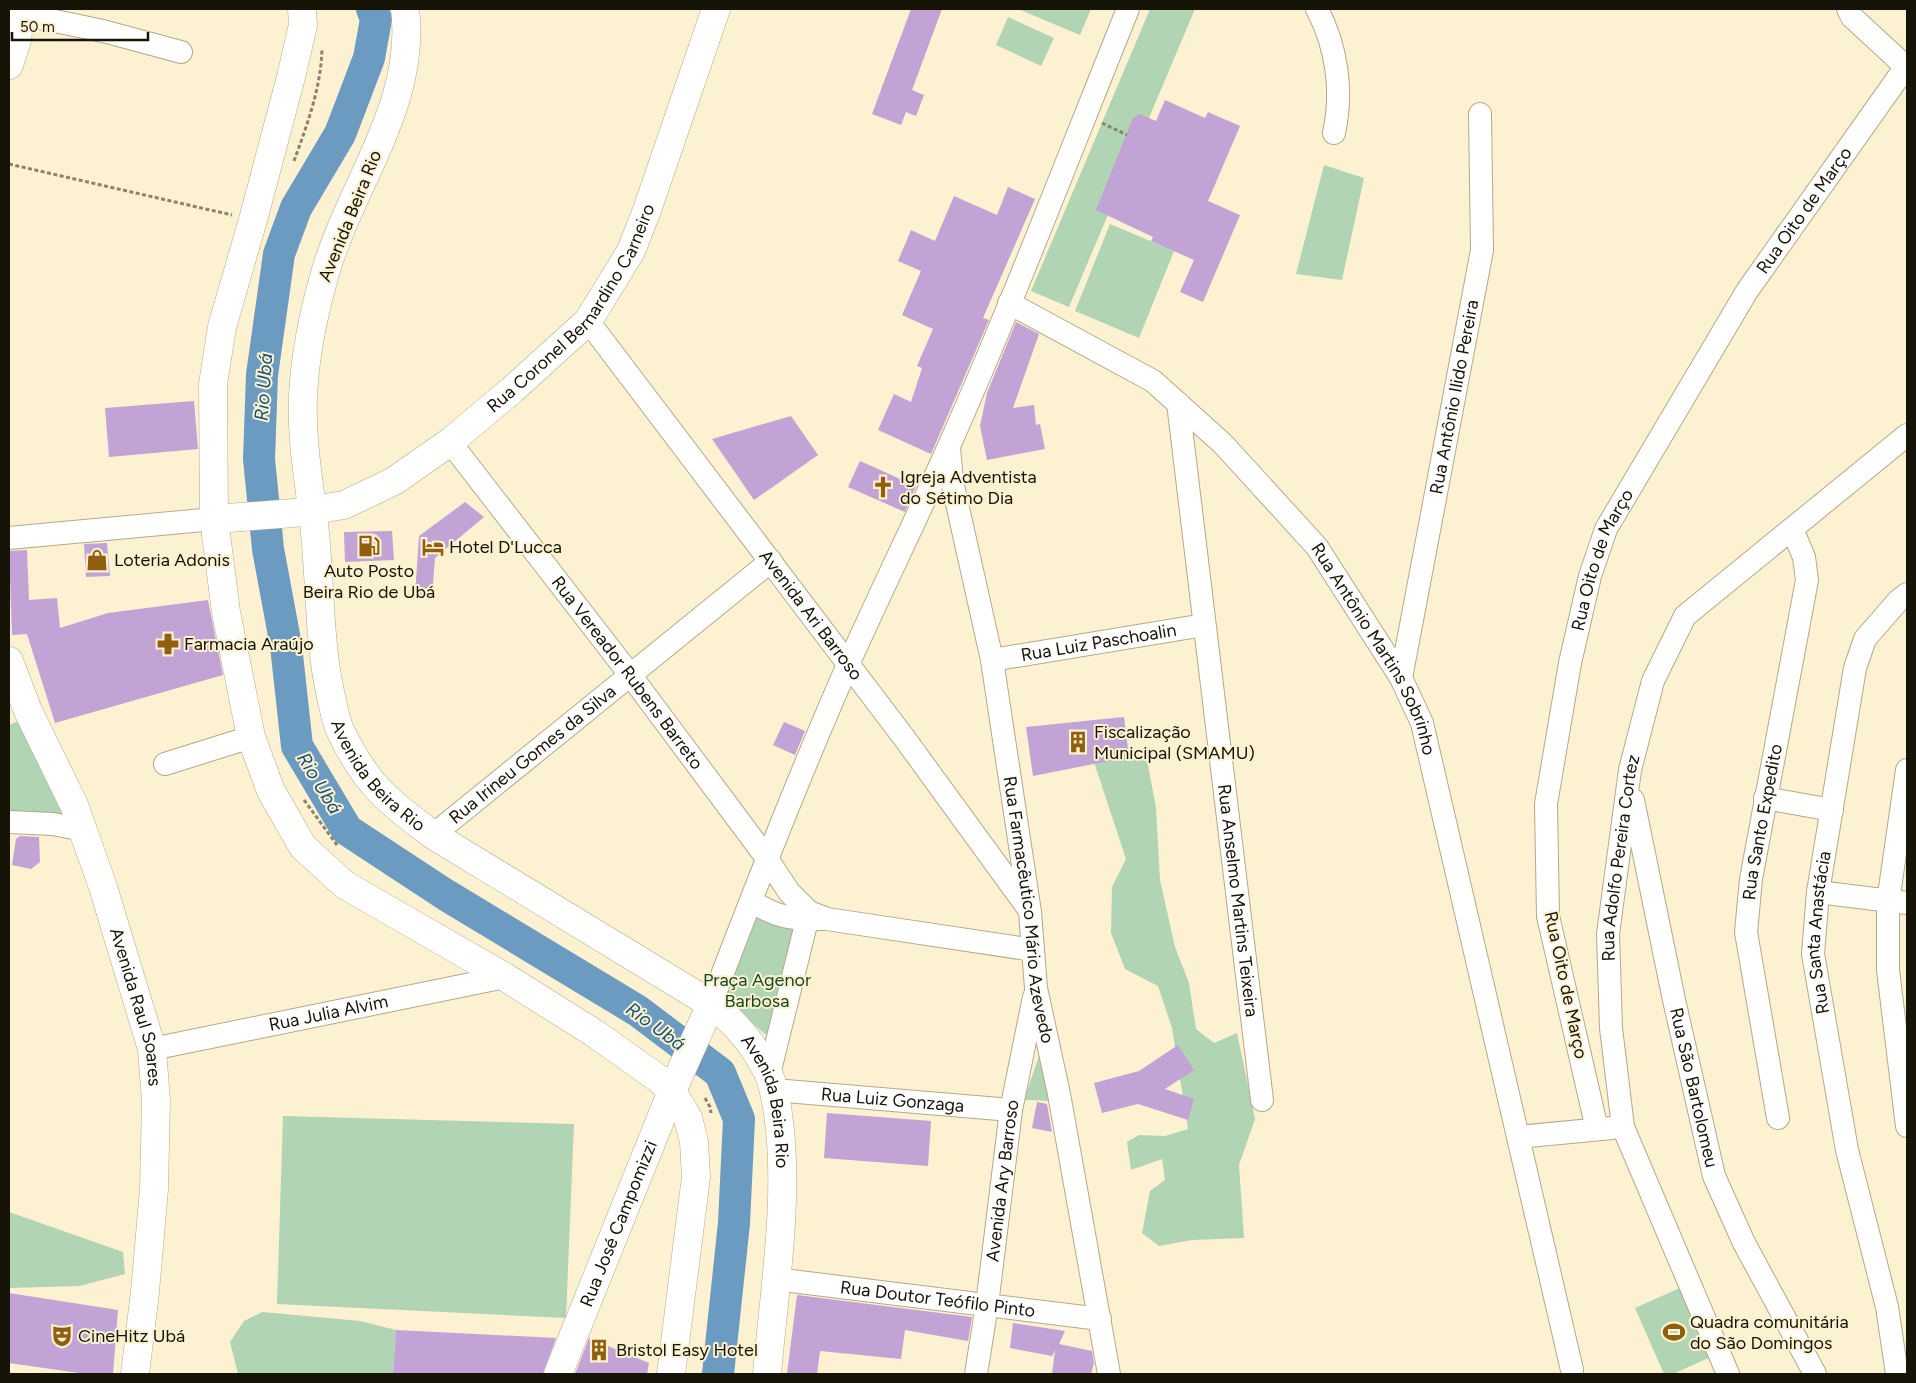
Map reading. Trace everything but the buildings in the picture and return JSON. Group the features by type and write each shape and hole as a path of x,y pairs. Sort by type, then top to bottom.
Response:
{"main road":[{"path":"302,9 303,25 292,77 254,220 222,328 213,384 224,518 226,612 251,737 271,791 303,847 345,885 505,977 594,1033 659,1079 677,1079 694,1142 696,1177 671,1374"},
{"name":"Avenida Beira Rio","path":"405,9 404,59 392,112 327,267 310,332 302,396 304,442 302,512 326,678 339,728 362,772 392,805 433,835 710,1004 734,1023 754,1049 772,1082 782,1139 782,1200 767,1374"},
{"name":"Rua Coronel Bernardino Carneiro","path":"224,518 302,512 344,505 394,481 450,442 512,390 588,321 631,251 647,210 716,9"},
{"path":"9,65 17,40 21,11"},
{"name":"Avenida Raul Soares","path":"9,661 18,711 66,785 83,830 152,1050 156,1101 154,1189 145,1292 135,1374"},
{"name":"Rua José Campomizzi","path":"558,1374 677,1079 710,1004"}],"street":[{"path":"710,1004 752,901 766,857 848,666 949,446 1009,304 1128,9"},
{"path":"1317,9 1330,36 1337,77 1338,117 1334,133"},
{"path":"1848,9 1852,17 1906,66"},
{"path":"21,11 181,52"},
{"name":"Rua Oito de Março","path":"1597,1129 1548,916 1546,814 1570,663 1590,576 1606,530 1747,291 1906,66"},
{"name":"Rua Antônio Ilido Pereira","path":"1401,678 1482,250 1480,114"},
{"name":"Rua Antônio Martins Sobrinho","path":"1009,304 1153,381 1223,444 1317,547 1401,678 1422,723 1572,1370"},
{"name":"Avenida Ari Barroso","path":"588,321 966,820 1030,912"},
{"name":"Rua Anselmo Martins Teixeira","path":"1178,403 1262,1100"},
{"name":"Rua Adolfo Pereira Cortez","path":"1728,1374 1623,1126 1611,1028 1608,934 1629,781 1653,681 1685,616 1907,435"},
{"name":"Rua Vereador Rubens Barreto","path":"450,442 631,676 766,857 789,892 814,917"},
{"name":"Rua Farmacêutico Mário Azevedo","path":"949,446 952,481 992,660 1030,912 1036,988 1059,1094 1109,1374"},
{"path":"9,538 224,518"},
{"name":"Rua Santo Expedito","path":"1778,1118 1746,932 1751,879 1765,798 1807,580 1804,557 1792,529"},
{"name":"Rua Irineu Gomes da Silva","path":"433,835 771,561"},
{"name":"Rua Santa Anastácia","path":"1897,1374 1887,1307 1847,1150 1813,954 1818,892 1855,668 1865,639 1898,601 1907,594"},
{"name":"Rua Luiz Paschoalin","path":"992,660 1204,626"},
{"path":"165,764 251,737"},
{"path":"1907,770 1898,902 1888,970 1907,1126"},
{"name":"Rua São Bartolomeu","path":"1629,781 1674,1000 1714,1176 1744,1243 1815,1374"},
{"path":"1765,798 1832,810"},
{"path":"9,822 54,824 83,830"},
{"path":"1818,892 1898,902"},
{"path":"752,901 778,916 814,917 1033,950"},
{"path":"772,1082 814,917"},
{"name":"Rua Julia Alvim","path":"152,1050 505,977"},
{"name":"Avenida Ary Barroso","path":"976,1374 987,1304 1011,1110 1036,988"},
{"name":"Rua Luiz Gonzaga","path":"772,1082 1011,1110"},
{"path":"1518,1138 1623,1126"},
{"name":"Rua Doutor Teófilo Pinto","path":"775,1279 1100,1319"}],"path":[{"path":"292,165 314,105 322,65 322,46"},
{"path":"1099,122 1127,135"},
{"path":"9,164 254,220"},
{"path":"300,794 340,849"},
{"path":"677,1079 696,1086 710,1107 712,1116"}],"green space":[{"path":"1018,9 1091,9 1080,35"},
{"path":"1150,9 1195,9 1069,307 1031,291"},
{"path":"1008,17 1054,38 1041,66 996,45"},
{"path":"1324,165 1364,178 1342,280 1296,274"},
{"path":"1110,224 1174,251 1139,338 1075,311"},
{"path":"21,720 75,819 9,819 9,725"},
{"path":"1146,754 1156,808 1160,880 1175,947 1189,983 1196,1029 1214,1043 1237,1033 1255,1119 1239,1165 1244,1238 1192,1240 1159,1246 1142,1233 1150,1191 1165,1180 1162,1159 1131,1170 1127,1142 1139,1135 1165,1136 1188,1129 1172,1028 1158,986 1125,969 1111,933 1112,887 1126,859 1094,762"},
{"name":"Praça Agenor Barbosa","path":"753,917 799,925 773,1041 725,1000"},
{"path":"1040,1053 1054,1101 1024,1100"},
{"path":"283,1116 574,1124 566,1318 277,1304"},
{"path":"9,1212 123,1252 125,1274 80,1286 9,1288"},
{"name":"Quadra comunitária do São Domingos","path":"1682,1287 1713,1356 1673,1374 1664,1374 1635,1308"},
{"path":"262,1312 360,1321 396,1330 393,1374 238,1374 230,1342 244,1321"}],"waterway":[{"name":"Rio Ubá","path":"372,9 376,19 369,58 340,134 296,208 279,254 262,375 259,459 268,549 286,646 297,746 347,830 446,895 638,1011 720,1073 739,1119 734,1223 718,1374"}],"place":[{"name":"Igreja Adventista do Sétimo Dia","path":"883,487"},
{"name":"Auto Posto Beira Rio de Ubá","path":"369,546"},
{"name":"Hotel D'Lucca","path":"433,547"},
{"name":"Loteria Adonis","path":"97,560"},
{"name":"Farmacia Araújo","path":"168,644"},
{"name":"Fiscalização Municipal (SMAMU)","path":"1078,742"},
{"name":"Quadra comunitária do São Domingos","path":"1674,1332"},
{"name":"CineHitz Ubá","path":"62,1336"},
{"name":"Bristol Easy Hotel","path":"599,1350"}]}
